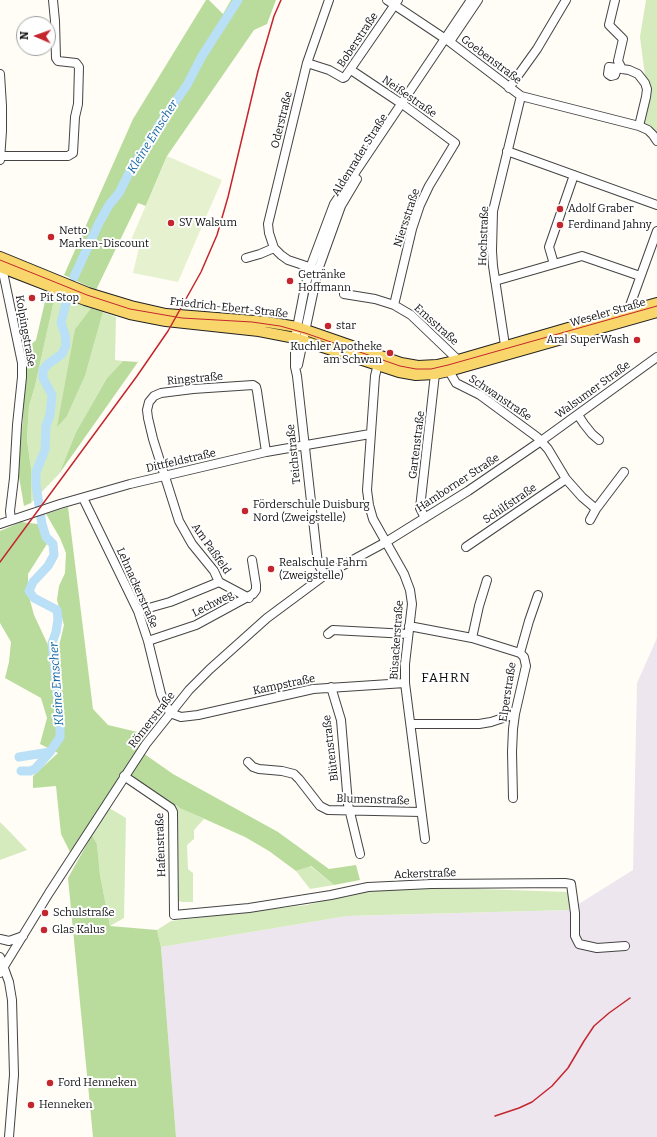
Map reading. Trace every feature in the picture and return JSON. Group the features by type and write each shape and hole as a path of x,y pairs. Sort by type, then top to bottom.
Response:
{"main road":[{"name":"Friedrich-Ebert-Straße","path":"0,257 13,267 85,300 130,314 166,321 301,334 379,360 407,374 435,374 449,371"},
{"name":"Friedrich-Ebert-Straße","path":"2,267 13,267"},
{"name":"Weseler Straße","path":"449,371 459,364 657,303"},
{"name":"Weseler Straße","path":"505,350 657,312"},
{"name":"Friedrich-Ebert-Straße","path":"379,360 418,366 459,364"}],"street":[{"path":"0,156 68,156 72,153 75,117 78,104 79,67 76,63 58,61 56,58 53,0"},
{"name":"Oderstraße","path":"274,248 268,224 307,63 329,0"},
{"name":"Goebenstraße","path":"387,0 396,3 521,96 640,126 648,130 657,141"},
{"name":"Aldenrader Straße","path":"447,41 471,0"},
{"name":"Aldenrader Straße","path":"301,334 304,292 341,206 403,105 447,41 478,0"},
{"path":"509,88 537,49 566,0"},
{"path":"615,0 609,25 623,39 618,61 619,68 638,74 645,83 647,89 640,126"},
{"name":"Boberstraße","path":"307,63 329,70 343,78 345,77 396,3"},
{"name":"Neißestraße","path":"351,70 403,105 454,143"},
{"path":"0,74 2,106 0,160"},
{"name":"Hochstraße","path":"505,350 492,251 493,211 521,96"},
{"name":"Niersstraße","path":"394,305 412,228 420,205 429,186 454,143"},
{"path":"507,151 657,205"},
{"path":"554,264 549,247 574,175"},
{"path":"628,311 657,231"},
{"path":"246,258 274,248 288,260 314,269"},
{"path":"495,281 582,256 640,276"},
{"name":"Kolpingstraße","path":"2,267 22,363 14,478 10,511 11,520"},
{"name":"Kolpingstraße","path":"6,289 8,278 13,267"},
{"name":"Emsstraße","path":"344,294 375,299 394,305 411,315 459,364"},
{"name":"Teichstraße","path":"301,334 295,367 318,564 325,575"},
{"name":"Walsumer Straße","path":"541,441 657,357"},
{"name":"Büsackerstraße","path":"379,360 375,376 367,490 373,519 404,574 410,590 412,604 408,630 405,683 425,839"},
{"name":"Schwanstraße","path":"449,371 456,383 480,395 537,437 548,449 566,479 582,497 596,508"},
{"name":"Gartenstraße","path":"425,518 420,508 435,374"},
{"name":"Ringstraße","path":"165,476 161,470 147,410 149,402 154,396 161,393 192,389 253,385 256,387 257,391 266,452"},
{"path":"578,415 592,434 599,440"},
{"name":"Dittfeldstraße","path":"0,524 31,513 130,484 266,452 370,434"},
{"name":"Hamborner Straße","path":"386,542 468,491 541,441"},
{"path":"590,520 596,508 624,472"},
{"name":"Am Paßfeld","path":"165,476 179,521 192,544 214,571 219,582 249,598"},
{"name":"Schilfstraße","path":"466,547 566,479"},
{"name":"Lehnackerstraße","path":"83,498 138,611 148,641 161,694 170,713"},
{"name":"Römerstraße","path":"2,970 124,776 170,713 210,669 245,636 267,618 325,575 386,542"},
{"name":"Lechweg","path":"148,641 196,625 249,598 256,590 252,560"},
{"path":"472,638 479,606 487,580"},
{"path":"138,611 170,602 219,582"},
{"name":"Elperstraße","path":"513,798 512,752 515,714 526,666 524,657 520,653 538,595"},
{"path":"328,634 333,630 408,630 472,638 520,653"},
{"name":"Kampstraße","path":"170,713 181,717 198,715 313,689 405,683"},
{"name":"Blütenstraße","path":"331,687 341,720 349,810 360,854"},
{"path":"410,724 480,724 515,714"},
{"name":"Blumenstraße","path":"248,762 253,767 259,769 282,771 294,774 320,806 328,810 422,812"},
{"name":"Hafenstraße","path":"124,776 171,808 173,812 174,915"},
{"name":"Ackerstraße","path":"174,915 249,908 331,895 368,887 431,884 565,883 571,884 575,913 576,936 579,944 597,948 625,946"},
{"path":"0,939 9,941 23,936"},
{"path":"0,958 2,970 11,992 14,1079 9,1137"}],"shaded area":[{"path":"657,638 657,1137 176,1137 161,947 347,916 569,910 633,870 637,683"}],"green space":[{"path":"206,0 209,0 223,14 231,0 276,0 267,24 254,30 167,156 146,206 138,203 96,290 64,275 133,119"},
{"path":"646,0 657,0 657,136 643,123 647,82 640,37"},
{"name":"SV Walsum","path":"167,156 222,180 178,282 133,273 140,243 131,240"},
{"path":"47,293 55,296 35,386 29,406 27,440 31,468 31,503 24,506 17,465 23,420 24,351 36,340"},
{"path":"55,296 91,308 75,329 67,416 85,376 103,312 116,317 115,360 123,361 107,378 76,432 59,474 31,503 31,468 27,440 29,406 35,386"},
{"path":"91,308 103,312 85,376 67,416 57,427 75,329"},
{"path":"123,361 138,362 59,474 76,432 107,378"},
{"path":"68,507 93,709 108,725 150,735 70,852 61,834 56,786 33,788 33,776 58,753 40,744 47,718 41,698 5,678 9,662 11,642 0,623 0,531 21,522 38,524 47,544 28,574 28,593 34,615 48,645 59,646 64,625 57,600 59,586 65,573 66,553 60,538 46,514"},
{"path":"143,753 173,774 278,832 329,869 356,865 360,880 334,885 311,866 296,871 269,851 245,837 176,805 174,807 131,776 130,772"},
{"path":"175,805 204,819 194,830 194,839 187,845 188,869 193,873 193,902 182,902 177,900"},
{"path":"106,806 126,818 124,918 110,926 100,875 97,844 92,835"},
{"path":"0,822 11,833 27,850 0,860"},
{"path":"92,835 97,844 100,875 110,926 157,930 161,947 176,1137 93,1137 68,878"},
{"path":"310,866 334,885 310,889 296,871"},
{"path":"371,889 479,889 570,892 569,910 347,916 161,947 157,930 171,921 307,905"}],"waterway":[{"name":"Kleine Emscher","path":"74,277 109,205 119,193 132,167 187,85 202,56 238,0"},
{"name":"Kleine Emscher","path":"21,771 30,771 35,769 50,752 60,737 52,643 56,632 58,619 57,610 34,598 29,591 33,582 48,566 54,555 53,544 46,537 42,524 36,485 36,472 45,450 46,426 50,415 52,395 43,378 43,370 48,364 62,354 66,345 65,334 61,323 67,299"},
{"name":"Kleine Emscher","path":"19,757 50,752"}],"tram line":[{"path":"0,260 87,295 130,309 182,318 252,322 280,326 305,333 400,366 416,369 431,369 448,365 657,306"}],"railway":[{"path":"0,562 137,376 168,331 201,272 217,235 228,197 258,71 274,16 281,0"},
{"path":"495,1116 532,1102 552,1086 568,1068 594,1026 630,998"}],"place":[{"name":"Adolf Graber","path":"560,209"},
{"name":"SV Walsum","path":"171,223"},
{"name":"Ferdinand Jahny","path":"560,225"},
{"name":"Netto Marken-Discount","path":"51,237"},
{"name":"Getränke Hoffmann","path":"290,281"},
{"name":"Pit Stop","path":"32,298"},
{"name":"star","path":"328,326"},
{"name":"Aral SuperWash","path":"637,340"},
{"name":"Kuchler Apotheke am Schwan","path":"390,353"},
{"name":"Förderschule Duisburg Nord (Zweigstelle)","path":"245,511"},
{"name":"Realschule Fahrn (Zweigstelle)","path":"271,569"},
{"name":"Schulstraße","path":"45,913"},
{"name":"Glas Kalus","path":"44,930"},
{"name":"Ford Henneken","path":"50,1083"},
{"name":"Henneken","path":"31,1105"}],"district":[{"name":"FAHRN","path":"446,678"}]}
